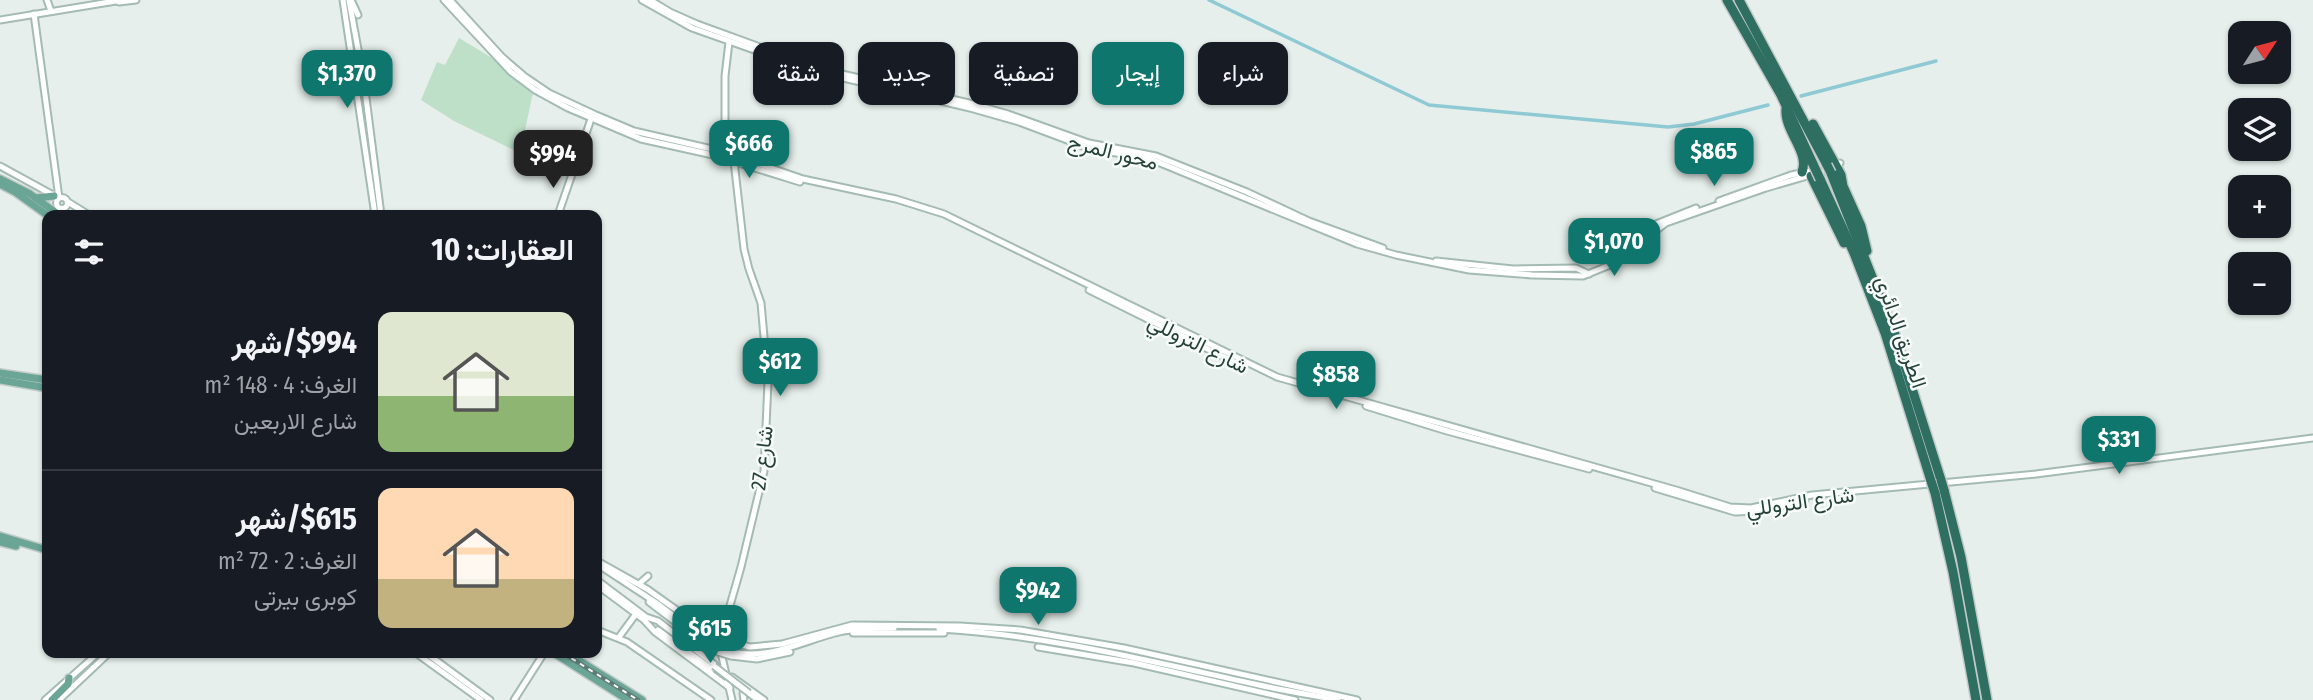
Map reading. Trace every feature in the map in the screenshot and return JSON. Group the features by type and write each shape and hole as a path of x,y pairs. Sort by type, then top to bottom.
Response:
{"highway":[{"name":"الطريق الدائري","path":"1727,0 1785,94"},
{"name":"الطريق الدائري","path":"1739,0 1791,105 1833,167 1895,335 1895,347 1961,557 1981,697"},
{"name":"الطريق الدائري","path":"1791,105 1813,164 1811,176 1854,253 1885,333 1895,347"},
{"path":"1791,105 1787,124 1811,176"}],"main road":[{"path":"0,181 15,192 59,205"},
{"path":"0,181 36,198 59,205"},
{"path":"36,198 59,205"},
{"path":"0,373 42,379"},
{"path":"0,380 42,387"},
{"path":"1,538 42,550"},
{"path":"562,658 628,700"},
{"path":"575,658 642,700"},
{"path":"52,700 67,685 69,678"}],"street":[{"path":"47,0 51,11"},
{"path":"0,20 122,0"},
{"path":"34,14 136,0"},
{"path":"343,0 377,210"},
{"path":"350,0 358,15"},
{"path":"350,0 364,82 378,210"},
{"path":"444,0 505,67 528,86 641,139 734,158"},
{"name":"محور المرج","path":"642,0 685,24 729,42 820,73 857,79"},
{"name":"محور المرج","path":"650,0 679,16 735,39 820,69 994,110 1092,147 1156,156 1247,192 1309,221 1410,257 1469,270 1576,277 1589,274 1607,267 1624,254 1640,236 1663,220 1833,167"},
{"path":"451,1 502,57 553,98"},
{"path":"34,14 58,178 59,205"},
{"path":"724,152 729,42"},
{"path":"355,75 363,75"},
{"path":"356,83 364,82"},
{"path":"593,117 634,131 724,152 734,158"},
{"path":"562,210 593,117"},
{"name":"شارع التروللي","path":"734,158 773,172 903,204 943,218 1030,258 1111,302 1270,378 1731,511 1748,512 1806,500 1917,489 1922,486 2313,438"},
{"name":"شارع 27","path":"720,640 764,471 768,382 761,303 744,249 734,158"},
{"path":"0,166 59,205"},
{"path":"376,181 386,180"},
{"path":"602,566 639,584 720,640 750,647 771,646 844,626 960,626 1056,635 1357,700"},
{"path":"602,568 713,648 751,659 772,657 853,633 916,631 1070,648 1293,698"},
{"path":"639,584 648,576"},
{"path":"602,582 713,670 748,696 758,700"},
{"path":"602,589 645,618"},
{"path":"619,637 636,614"},
{"path":"731,654 770,654 836,633 859,629 937,628 1122,653 1338,700"},
{"path":"602,632 619,637 707,699"},
{"path":"1018,637 1056,635"},
{"path":"720,640 735,700"},
{"path":"720,640 720,652 735,700"},
{"path":"1038,647 1135,662 1293,698 1318,700"},
{"path":"45,700 92,658"},
{"path":"59,700 104,658"},
{"path":"422,658 481,700"},
{"path":"433,658 490,700"},
{"path":"514,700 541,658"},
{"path":"713,670 732,692"},
{"path":"730,676 748,696"},
{"path":"735,700 748,696 764,700"}],"green space":[{"path":"459,38 492,58 533,93 520,153 454,121 421,100 437,62 445,65"}],"waterway":[{"path":"1209,0 1429,105 1668,127 1694,124 1768,105"},
{"path":"1801,96 1936,61"}],"railway":[{"path":"571,658 638,700"}]}
